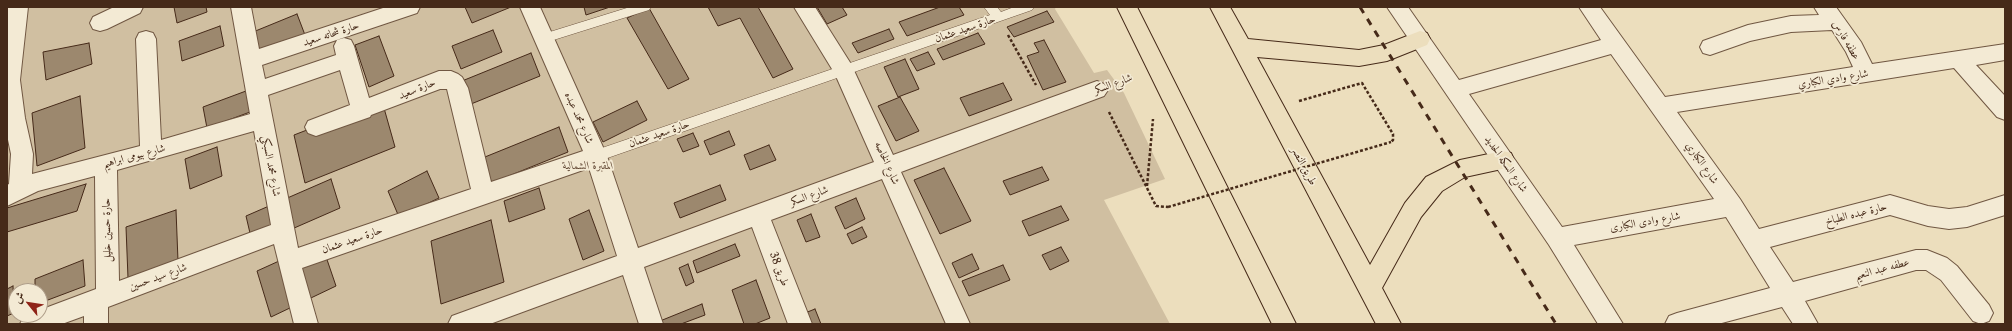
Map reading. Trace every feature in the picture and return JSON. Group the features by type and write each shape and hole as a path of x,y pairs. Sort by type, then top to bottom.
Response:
{"highway":[{"path":"1127,7 1284,324"},
{"name":"طريق النصر","path":"1220,7 1389,324"},
{"path":"1241,47 1359,58 1387,53 1420,39"},
{"path":"1370,288 1413,210 1434,184 1460,169 1503,160"}],"street":[{"path":"13,192 22,154 14,118 9,80 18,7"},
{"path":"100,23 133,7"},
{"name":"شارع محمد السبكي","path":"242,7 289,262 306,324"},
{"name":"حارة شحاته سعيد","path":"252,60 410,7"},
{"name":"شارع محمد عبده","path":"530,7 596,156 632,261 651,324"},
{"name":"شارع الخاصه","path":"804,7 844,70 889,166 958,324"},
{"name":"شارع السكه الحديد","path":"1397,7 1557,238 1611,324"},
{"name":"شارع الكباري","path":"1589,7 1662,106 1732,206 1806,324"},
{"path":"1710,47 1748,33 1784,26 1831,14"},
{"name":"عطفه فارس","path":"1831,14 1854,48 1866,74"},
{"path":"340,31 362,111"},
{"path":"146,40 151,152"},
{"path":"1454,90 1617,44"},
{"name":"شارع وادي الكباري","path":"1662,106 2005,52"},
{"path":"1958,59 2005,111"},
{"path":"257,90 348,60"},
{"name":"حارة سعيد","path":"316,127 362,111 439,80 445,79 455,83 483,194"},
{"name":"شارع السكر","path":"460,324 509,315 632,261 1097,90"},
{"name":"شارع بيومى ابراهيم","path":"13,192 33,183 151,152 263,119"},
{"name":"حارة سعيد عثمان","path":"289,262 596,156"},
{"name":"حارة حسين خليل","path":"96,324 102,298 106,164"},
{"name":"حارة عبده الطباخ","path":"1753,241 1890,205 1928,216 1949,219 1967,217 2005,205"},
{"name":"شارع وادى الكبارى","path":"1557,238 1732,206"},
{"name":"طريق 38","path":"758,214 800,324"},
{"name":"شارع سيد حسين","path":"32,324 284,231"},
{"name":"عطفه عبد النعيم","path":"1677,324 1916,260 1927,260 1939,265 1949,273 1981,313"}],"lane":[{"path":"544,38 645,7"},
{"path":"990,7 998,17"},
{"name":"حارة سعيد عثمان","path":"596,156 1028,7"}],"path":[{"path":"998,17 1049,108"},
{"name":"شارع السكر","path":"1097,90 1157,68"},
{"path":"1097,90 1156,206 1168,207 1391,142 1393,140 1393,134 1362,83 1273,108"},
{"path":"1147,186 1153,115"}],"green space":[{"name":"المقبرة الشمالية","path":"7,7 1056,7 1055,9 1094,73 1107,70 1124,93 1165,179 1104,200 1170,324 7,324"}],"building":[{"path":"174,7 206,7 207,12 177,23"},
{"path":"465,7 511,7 472,23"},
{"path":"584,7 610,7 586,15"},
{"path":"708,7 758,7 793,69 773,78 740,18 718,26"},
{"path":"817,7 842,7 847,15 827,24"},
{"path":"940,7 959,7 964,15 907,36 899,22"},
{"path":"649,8 689,79 668,89 627,18"},
{"path":"1047,11 1054,22 1014,37 1007,27"},
{"path":"297,14 305,35 261,54 253,32"},
{"path":"220,26 224,46 182,61 179,41"},
{"path":"889,29 894,39 858,53 852,43"},
{"path":"493,30 502,52 461,69 452,46"},
{"path":"978,33 985,44 943,60 937,49"},
{"path":"379,36 394,76 369,87 355,45"},
{"path":"1044,40 1066,82 1043,90 1027,56 1039,52 1034,43"},
{"path":"89,43 92,64 46,80 43,52"},
{"path":"928,52 935,64 917,71 910,59"},
{"path":"531,53 540,76 471,104 462,81"},
{"path":"905,59 919,89 898,97 884,67"},
{"path":"1003,83 1012,100 969,116 960,98"},
{"path":"246,91 250,112 207,128 203,107"},
{"path":"80,96 85,148 37,166 32,113"},
{"path":"900,97 919,131 896,141 878,106"},
{"path":"382,101 395,147 305,183 294,135"},
{"path":"637,101 647,120 603,142 593,122"},
{"path":"559,127 568,152 489,184 480,159"},
{"path":"729,131 735,145 710,155 704,141"},
{"path":"693,133 699,146 683,152 677,139"},
{"path":"769,145 776,160 750,170 744,155"},
{"path":"217,147 222,176 190,189 185,159"},
{"path":"1042,167 1049,180 1010,195 1003,181"},
{"path":"944,168 971,221 940,234 914,180"},
{"path":"427,171 439,198 399,217 388,191"},
{"path":"331,179 340,208 253,246 246,216"},
{"path":"86,184 77,211 7,232 7,208"},
{"path":"720,185 726,200 680,218 674,203"},
{"path":"539,188 545,209 509,222 504,201"},
{"path":"856,198 865,219 845,229 835,207"},
{"path":"1061,206 1069,220 1029,236 1022,221"},
{"path":"176,210 178,261 128,278 126,227"},
{"path":"589,210 604,251 583,260 569,219"},
{"path":"811,214 820,237 806,242 797,220"},
{"path":"491,220 504,282 441,304 431,241"},
{"path":"862,227 867,237 852,244 847,234"},
{"path":"321,242 336,286 271,317 257,271"},
{"path":"735,244 740,256 697,273 693,261"},
{"path":"1061,247 1069,261 1050,270 1042,255"},
{"path":"972,254 979,269 959,278 952,263"},
{"path":"83,260 85,286 48,300 48,283 35,283 35,279"},
{"path":"688,264 694,282 686,286 679,268"},
{"path":"1003,265 1010,280 969,296 962,281"},
{"path":"756,280 770,318 755,324 744,324 732,290"},
{"path":"8,288 7,316 7,289"},
{"path":"702,304 705,315 681,324 661,324 660,321"},
{"path":"815,309 821,324 803,324 800,315"}],"railway":[{"path":"1360,7 1556,324"}]}
